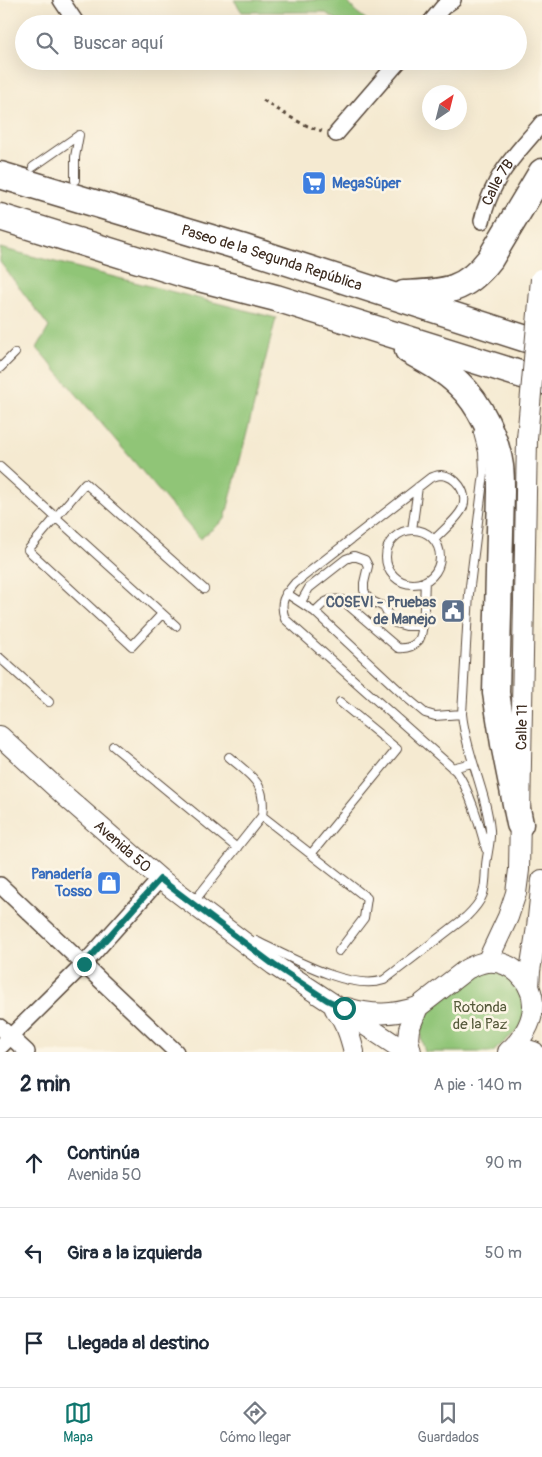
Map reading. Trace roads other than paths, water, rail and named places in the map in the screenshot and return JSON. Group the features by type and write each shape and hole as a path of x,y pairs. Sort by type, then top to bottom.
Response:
{"highway":[{"path":"0,157 75,180 244,248"},
{"path":"387,294 442,292 472,279 490,259 542,172"},
{"name":"Paseo de la Segunda República","path":"0,175 244,248 542,344"},
{"path":"0,217 187,275"},
{"path":"0,231 276,298 542,382"},
{"path":"376,330 438,368 460,385 483,417 496,447 500,466 501,492 496,693 520,824"}],"main road":[{"name":"Calle 11","path":"487,962 508,917 516,893 520,870 527,439 542,277"},
{"name":"Avenida 50","path":"0,736 65,796 160,879 192,904 274,965 406,1052"},
{"path":"511,1049 522,1036 535,1004 530,971 542,880"},
{"path":"411,1052 408,1039 409,1030 418,1007 467,969 476,965 487,962 499,963 511,968 522,976 535,1004"},
{"name":"Avenida 50","path":"327,1000 344,1008 362,1013 400,1012 418,1007"},
{"path":"327,1000 340,1015 349,1033 354,1052"},
{"path":"511,1049 534,1052"}],"street":[{"path":"61,0 71,15"},
{"path":"435,15 444,2"},
{"path":"336,134 391,70"},
{"name":"Calle 7B","path":"482,221 486,203 497,180 542,123"},
{"path":"27,1052 4,1037 84,964 160,879"},
{"path":"0,885 176,1052"}],"lane":[{"path":"34,167 79,135 75,157 75,180"},
{"path":"0,368 15,353"},
{"path":"223,926 329,975 346,980 374,983 384,980 466,917 481,900 485,889 490,833 488,816 463,730 462,714 468,594 484,472 478,430 483,417"},
{"path":"0,467 176,626"},
{"path":"434,540 458,515 463,507 462,488 449,476 439,475 430,478 295,583 286,593 282,602 282,610 285,619 462,779 481,829 487,854"},
{"path":"162,614 132,646 28,550 85,483 204,590"},
{"path":"412,530 418,487"},
{"path":"412,530 427,534 434,540 440,556 439,564 435,572 425,581 414,584 405,583 397,580 391,574 386,556 392,539 400,533 412,530"},
{"path":"301,602 309,588 346,559 354,556 365,560 368,566 364,590 370,600 384,607 392,622 406,626 422,626"},
{"path":"315,612 326,600 342,600 398,648 405,649 419,640 422,626 425,581"},
{"path":"286,593 315,612 425,713 435,716 462,714"},
{"path":"0,658 49,702"},
{"path":"311,854 397,749 340,702"},
{"path":"112,746 237,848"},
{"path":"192,904 262,816 264,803 261,788 256,780 229,757"},
{"path":"452,768 472,763"},
{"path":"262,816 368,898 364,918 339,951"}],"place":[{"name":"MegaSúper","path":"314,183"},
{"name":"COSEVI - Pruebas de Manejo","path":"453,611"},
{"name":"Panadería Tosso","path":"109,883"}],"park label":[{"name":"Rotonda de la Paz","path":"480,1016"}]}
